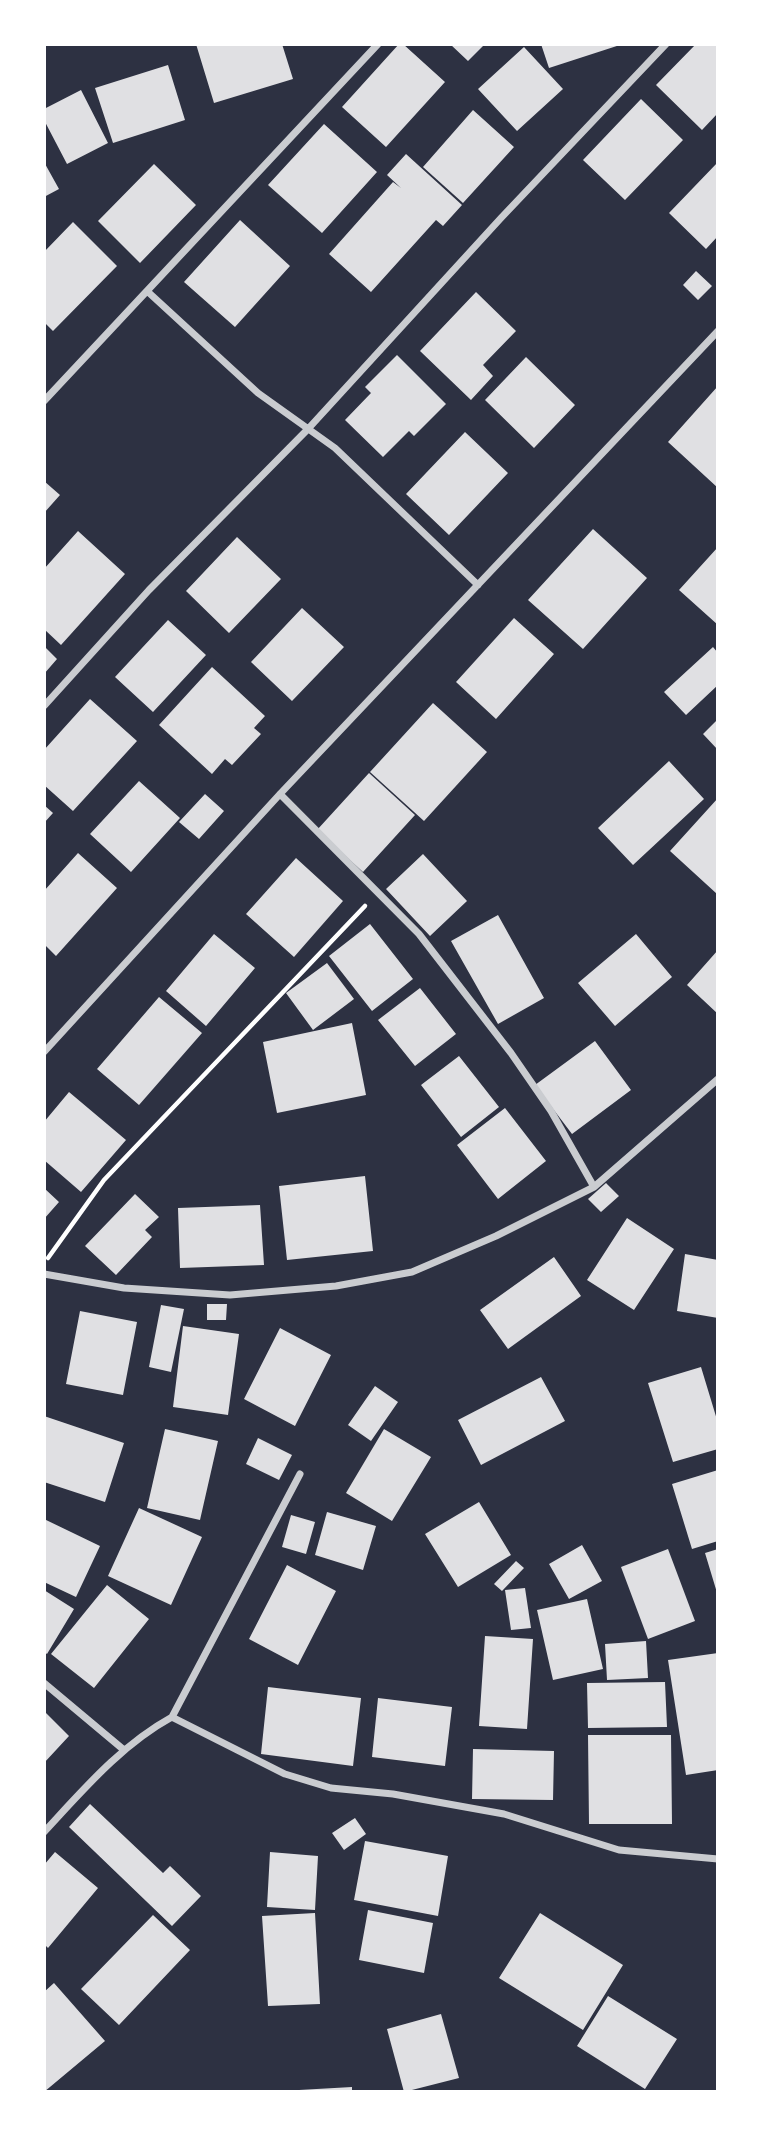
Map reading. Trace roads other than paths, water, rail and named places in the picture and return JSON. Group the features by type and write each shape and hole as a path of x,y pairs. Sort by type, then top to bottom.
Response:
{"street":[{"path":"44,401 378,44"},
{"path":"44,706 149,590 308,429 501,218 666,44"},
{"path":"147,291 258,393 335,449 478,585"},
{"path":"44,1052 281,794 718,331"},
{"path":"281,794 419,934 551,1111 594,1188"},
{"path":"44,1274 124,1288 230,1295 335,1286 412,1272 496,1236 594,1188 718,1079"},
{"path":"44,1832 124,1750 172,1717 300,1474"},
{"path":"44,1682 124,1750"},
{"path":"172,1717 285,1774 331,1788 393,1794 504,1814 619,1850 718,1859"}]}
